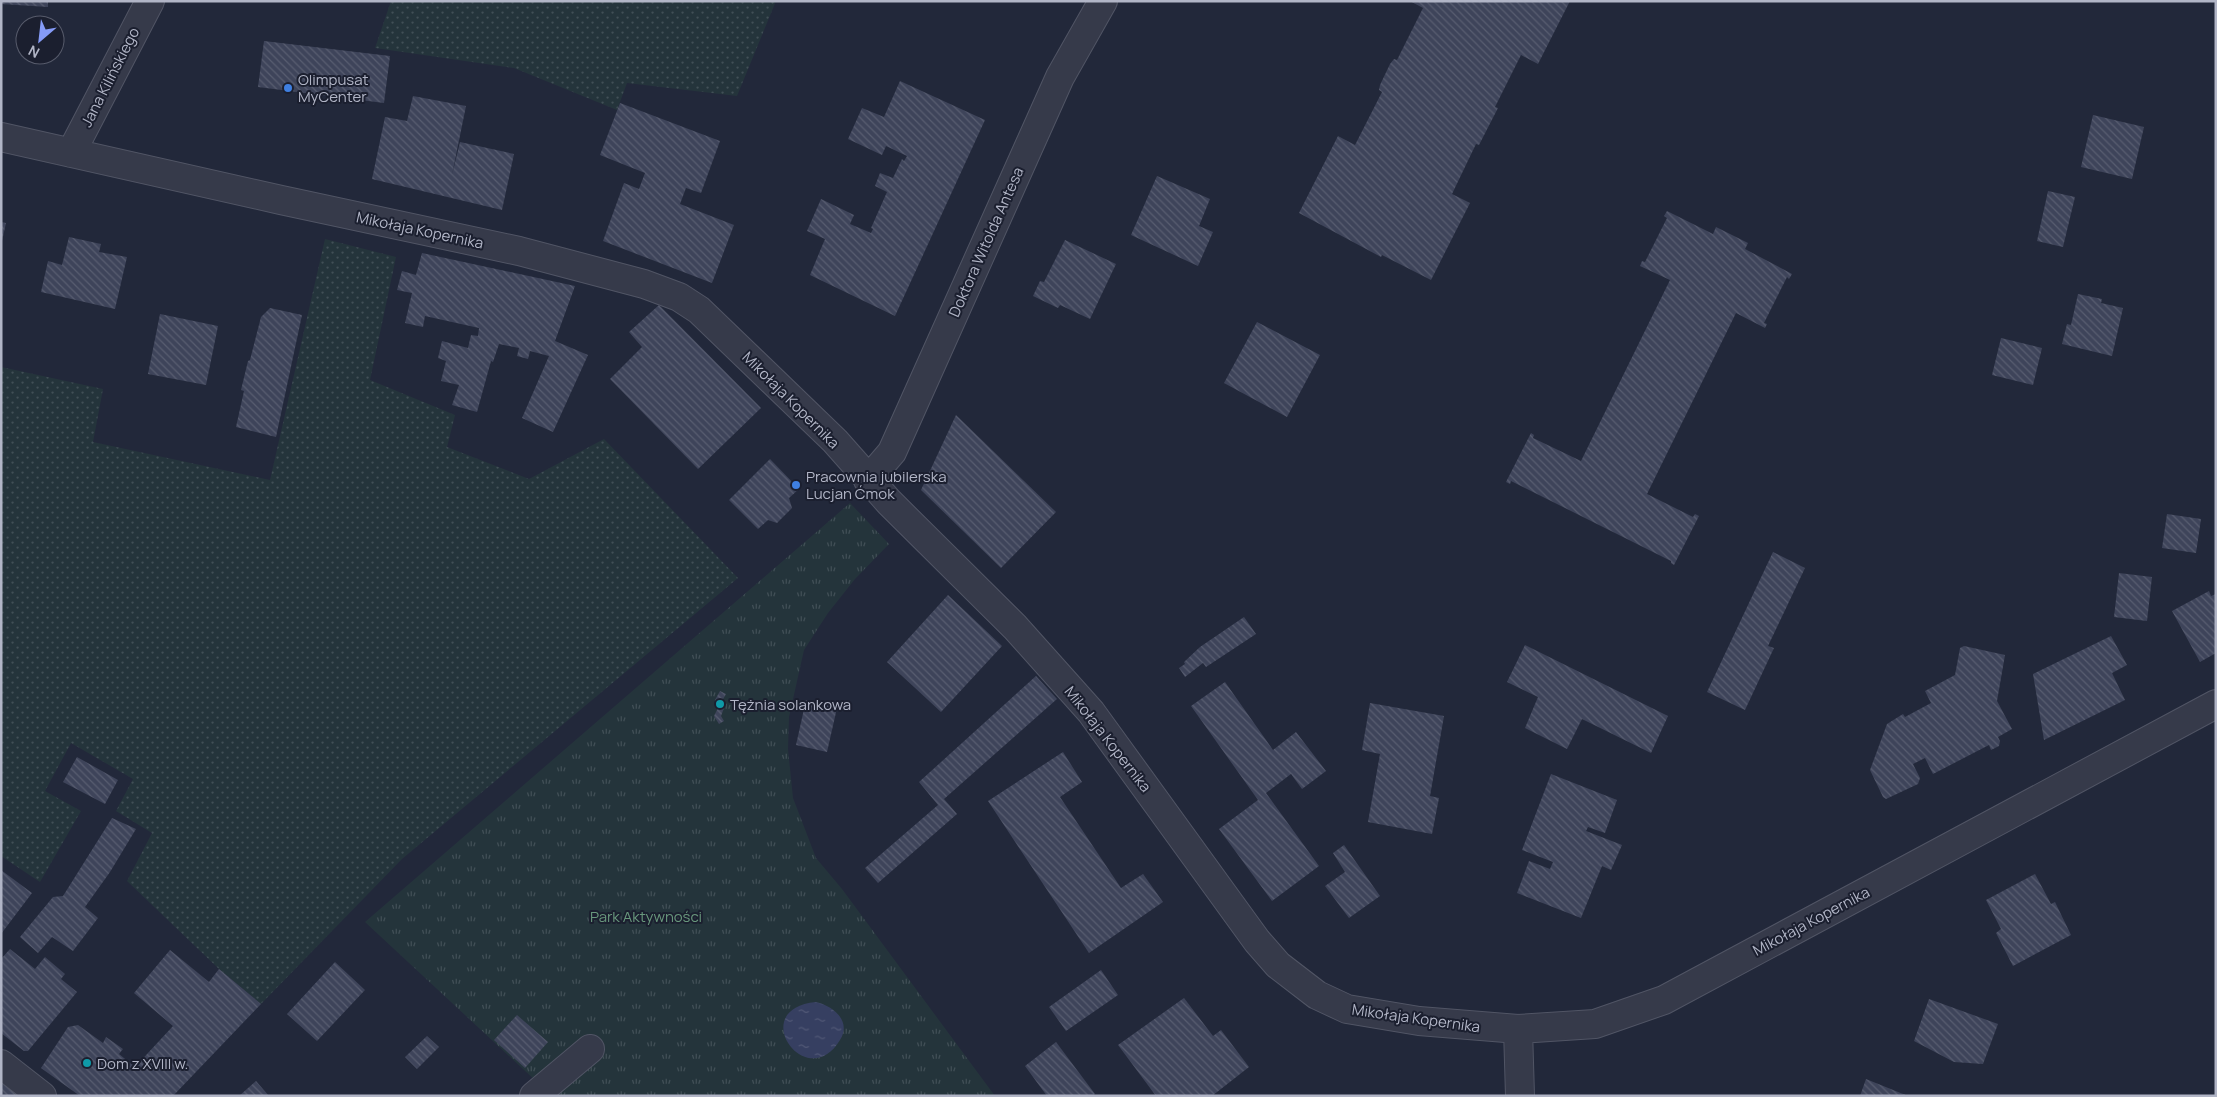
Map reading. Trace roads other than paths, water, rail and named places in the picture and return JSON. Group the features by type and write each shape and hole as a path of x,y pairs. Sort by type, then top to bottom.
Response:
{"street":[{"name":"Jana Kilińskiego","path":"71,153 150,1"},
{"name":"Doktora Witolda Antesa","path":"868,480 892,452 1060,77 1103,1"},
{"name":"Mikołaja Kopernika","path":"1,137 280,200 519,251 644,284 679,297 699,310 835,441 868,480 1015,627 1092,712 1257,941 1278,965 1317,995 1347,1009 1420,1021 1518,1029 1595,1024 1664,1000 2216,704"},
{"path":"1518,1029 1520,1096"},
{"path":"534,1096 590,1049"},
{"path":"1,1064 42,1096"}],"water":[{"path":"816,1002 829,1007 839,1015 844,1027 840,1040 827,1054 812,1058 799,1054 789,1044 784,1032 785,1019 795,1008"}],"place":[{"name":"Olimpusat MyCenter","path":"288,88"},
{"name":"Pracownia jubilerska Lucjan Ćmok","path":"796,485"},
{"name":"Tężnia solankowa","path":"720,704"},
{"name":"Dom z XVIII w.","path":"87,1063"}],"park label":[{"name":"Park Aktywności","path":"646,916"}]}
